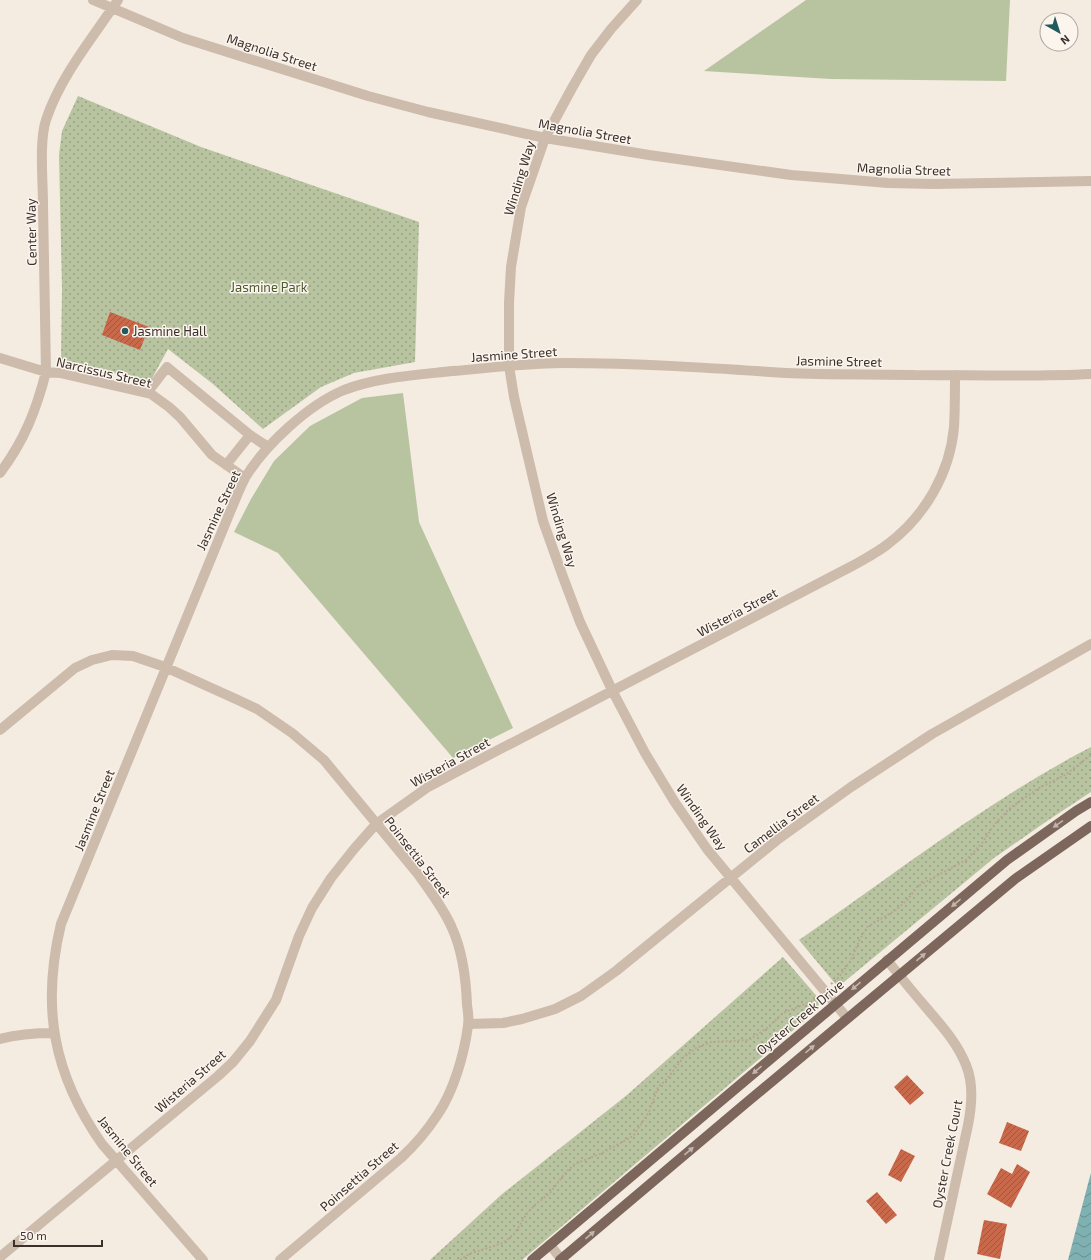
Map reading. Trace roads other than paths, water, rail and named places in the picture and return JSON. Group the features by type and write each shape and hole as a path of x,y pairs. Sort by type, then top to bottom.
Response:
{"main road":[{"name":"Oyster Creek Drive","path":"532,1260 1007,860 1091,802"},
{"path":"561,1260 847,1018 1015,879 1091,826"}],"street":[{"name":"Magnolia Street","path":"93,0 115,4 183,38 368,96 428,112 545,138 649,156 829,178 934,184 1091,181"},
{"name":"Winding Way","path":"637,0 611,29 591,55 545,138 521,207 517,229 511,267 508,303 509,366 528,456 544,521 580,622 613,692 645,753 674,801 707,849 847,1018"},
{"name":"Center Way","path":"0,473 22,440 31,421 39,401 46,372 42,165 46,122 52,103 90,39 115,4"},
{"name":"Narcissus Street","path":"0,358 46,372 60,373 151,394 180,417 212,455 245,478"},
{"name":"Jasmine Street","path":"203,1260 116,1160 94,1132 79,1108 63,1069 54,1033 51,1007 51,986 56,945 61,924 165,667 230,512 245,478 268,447 285,429 308,412 342,391 369,382 425,374 509,366 562,363 725,368 788,373 955,375 1091,374"},
{"path":"147,393 167,367 250,435 268,447"},
{"name":"Wisteria Street","path":"0,1257 234,1062 250,1041 276,1000 299,936 312,908 331,878 376,824 428,787 497,750 613,692 854,565 888,544 905,530 921,513 933,495 950,452 954,428 955,375"},
{"path":"226,465 250,435"},
{"name":"Camellia Street","path":"468,1024 503,1023 522,1019 555,1009 581,996 616,971 777,840 851,787 932,734 1091,644"},
{"name":"Poinsettia Street","path":"0,730 58,680 75,668 92,660 112,655 133,656 165,667 263,713 292,733 324,760 432,893 452,926 464,967 468,1024 460,1062 439,1113 419,1140 401,1158 280,1260"},
{"name":"Oyster Creek Court","path":"887,960 958,1048 966,1066 971,1085 972,1106 939,1259"},
{"path":"0,1039 34,1033 54,1033"},
{"path":"550,1245 561,1260"}],"water":[{"path":"1091,1173 1091,1260 1068,1260 1089,1180"}],"place":[{"name":"Jasmine Hall","path":"125,331"}],"park label":[{"name":"Jasmine Park","path":"269,287"}]}
